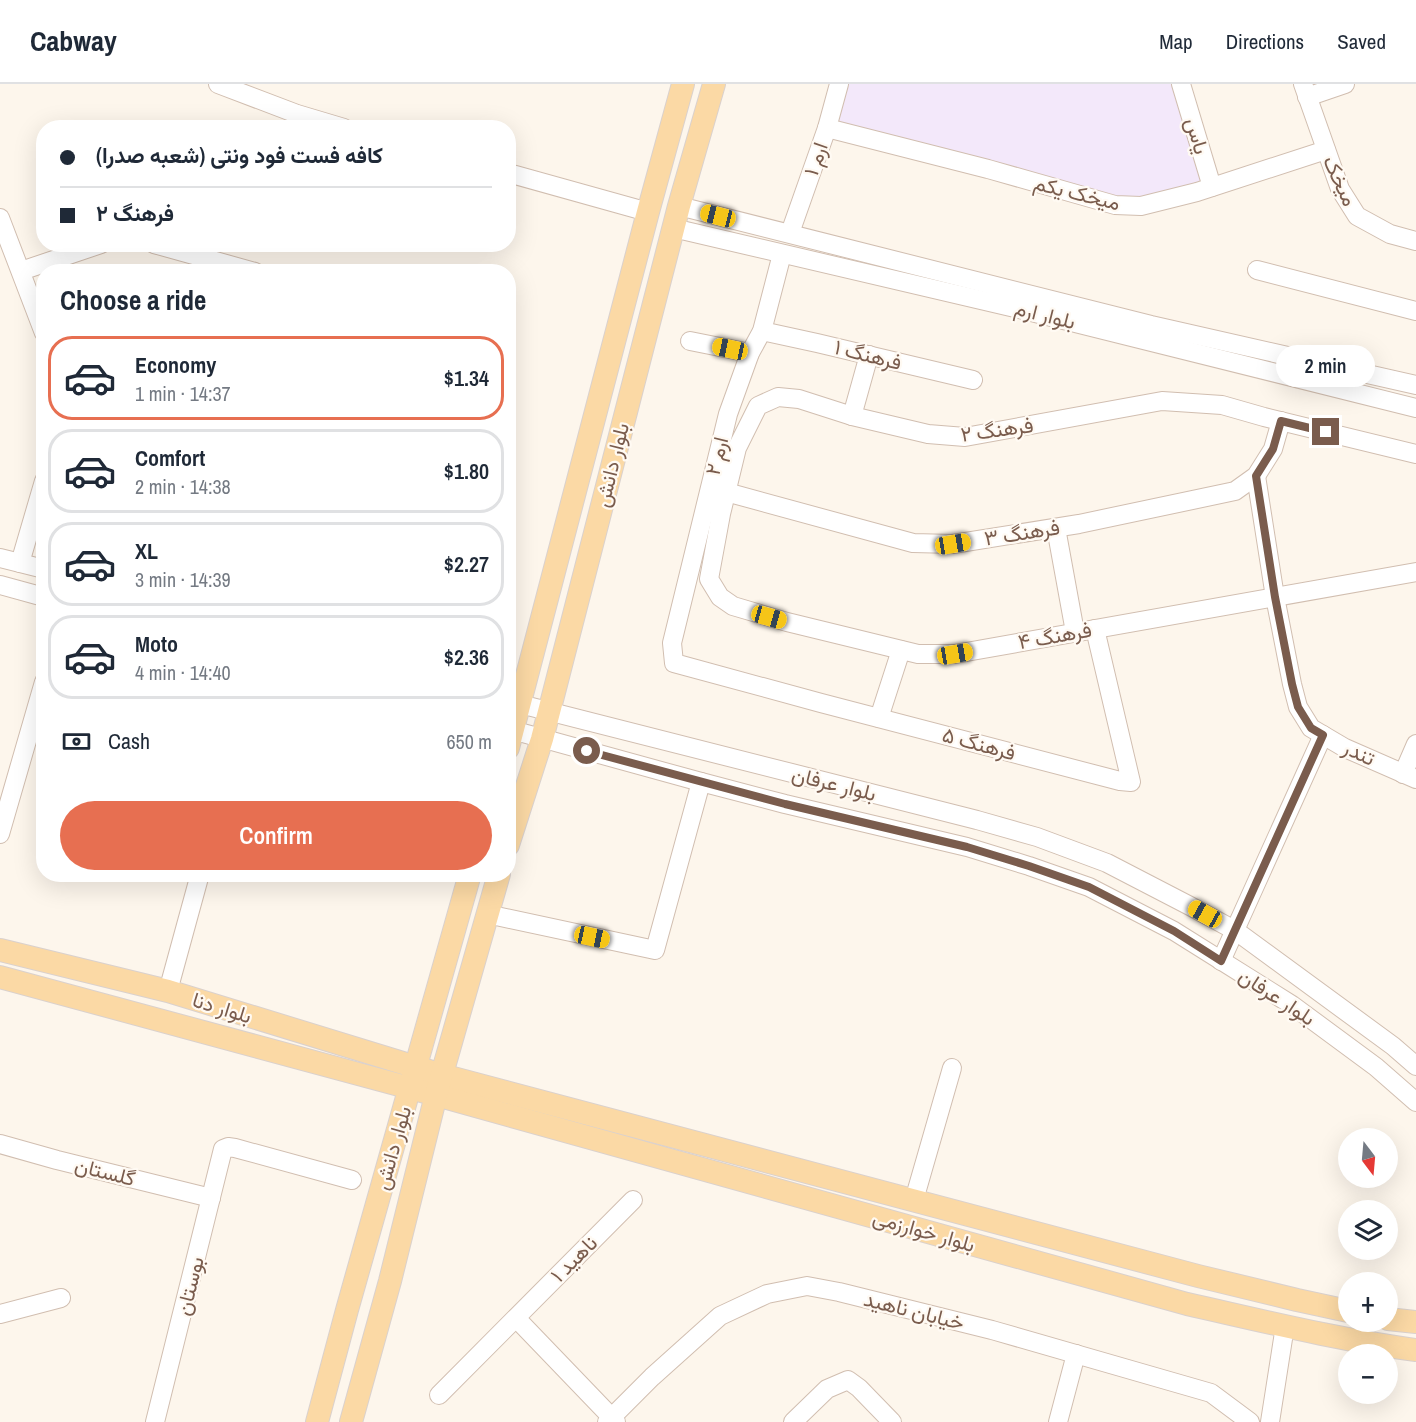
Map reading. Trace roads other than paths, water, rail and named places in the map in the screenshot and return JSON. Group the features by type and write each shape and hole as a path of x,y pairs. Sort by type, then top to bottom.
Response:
{"main road":[{"name":"بلوار دانش","path":"516,696 683,84"},
{"name":"بلوار دانش","path":"516,820 542,739 673,228 714,84"},
{"name":"بلوار دانش","path":"316,1422 468,882"},
{"name":"بلوار دانش","path":"351,1422 390,1281 439,1085 497,882"},
{"name":"بلوار دنا","path":"0,950 168,992 417,1067 439,1085"},
{"name":"بلوار دنا","path":"0,977 410,1089 439,1085"},
{"name":"بلوار خوارزمی","path":"439,1085 914,1200 1198,1276 1338,1309"},
{"name":"بلوار خوارزمی","path":"439,1085 1187,1304 1285,1326 1416,1350"},
{"path":"1398,1320 1416,1323"}],"street":[{"path":"218,84 317,120"},
{"name":"ارم ۱","path":"790,234 827,128 839,84"},
{"name":"یاس","path":"1181,84 1212,187"},
{"path":"1305,90 1345,84"},
{"name":"میخک","path":"1305,90 1340,189 1357,216 1390,234 1416,241"},
{"name":"میخک یکم","path":"827,128 988,169 1115,205 1141,206 1212,187 1326,150"},
{"path":"516,175 648,212"},
{"name":"بلوار ارم","path":"679,206 1151,325 1416,385"},
{"path":"710,237 702,228 703,222 706,217 718,216"},
{"path":"0,218 36,311"},
{"name":"بلوار ارم","path":"673,228 1016,308 1416,408"},
{"path":"42,264 77,252"},
{"path":"183,252 226,264"},
{"name":"ارم ۲","path":"674,663 672,643 718,490 728,414 750,353 762,331 782,255"},
{"path":"21,271 36,266"},
{"path":"1257,270 1416,311"},
{"name":"فرهنگ ۱","path":"762,331 973,380"},
{"path":"690,341 750,353"},
{"path":"852,416 869,355"},
{"path":"1282,375 1285,355"},
{"name":"فرهنگ ۲","path":"709,579 718,490 758,406 778,397 799,399 852,416 928,435 965,437 1162,401 1222,405 1416,454"},
{"name":"فرهنگ ۳","path":"718,490 913,543 953,544 1056,528 1235,491 1256,476 1273,449 1281,421"},
{"name":"تندر","path":"1256,476 1275,597 1298,707 1311,728 1345,748 1409,776"},
{"path":"20,563 36,508"},
{"path":"1056,528 1075,632"},
{"path":"0,558 36,564"},
{"name":"فرهنگ ۴","path":"709,579 720,597 732,606 918,654 955,654 1416,573"},
{"path":"0,585 36,595"},
{"name":"فرهنگ ۵","path":"674,663 1131,782 1095,629"},
{"path":"879,718 901,650"},
{"name":"بلوار عرفان","path":"516,704 966,817 1036,837 1107,863 1236,931 1393,1046 1416,1066"},
{"path":"0,834 36,710"},
{"path":"1221,961 1323,735"},
{"name":"بلوار عرفان","path":"516,737 542,739 785,804 967,847 1089,887 1174,931 1292,1005 1376,1067 1416,1102"},
{"path":"1409,776 1416,744"},
{"path":"487,914 655,950 701,782"},
{"path":"168,992 198,882"},
{"path":"914,1200 952,1068"},
{"name":"گلستان","path":"0,1144 211,1198"},
{"name":"بوستان","path":"155,1422 224,1149 235,1148 352,1180"},
{"name":"ناهید ۱","path":"439,1395 633,1200"},
{"name":"خیابان ناهید","path":"612,1420 652,1377 720,1316 767,1294 807,1286 992,1330 1211,1393 1250,1422"},
{"path":"0,1314 61,1298"},
{"path":"516,1318 612,1420"},
{"path":"1270,1422 1285,1326"},
{"path":"1058,1422 1076,1354"},
{"path":"793,1422 827,1389 848,1380 859,1388 892,1422"}]}
